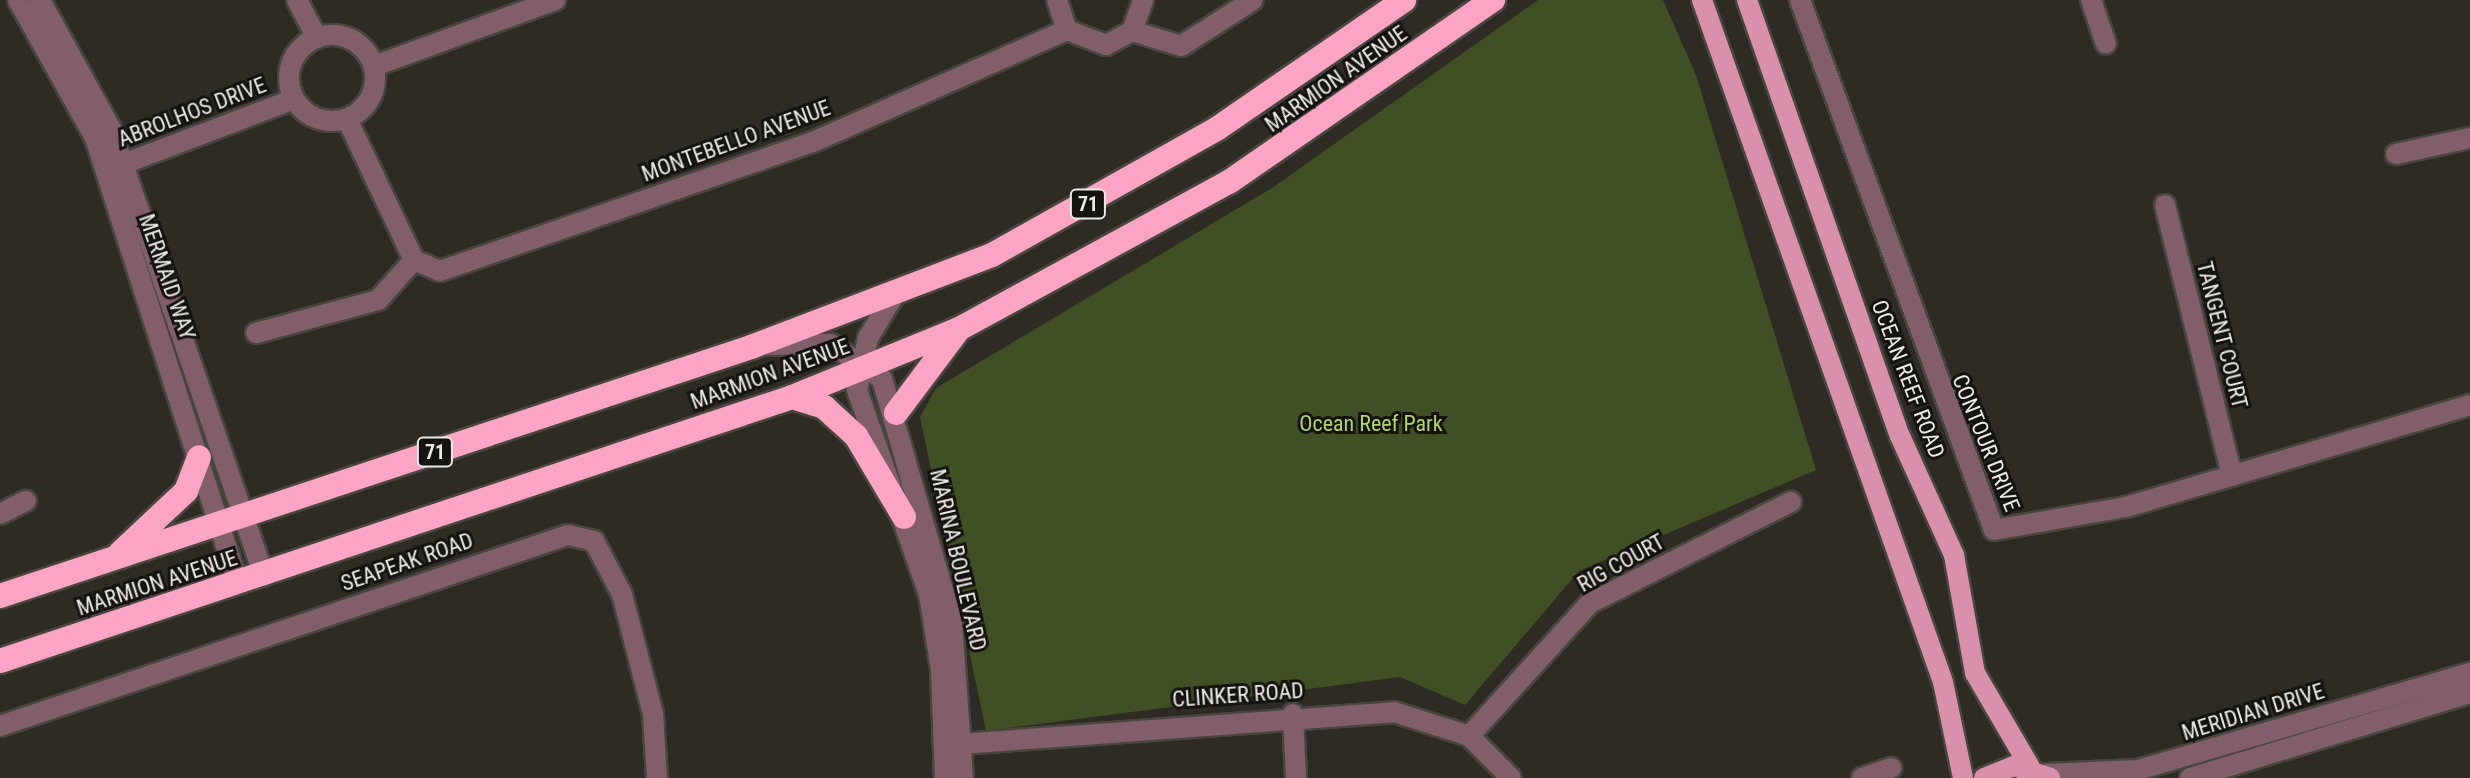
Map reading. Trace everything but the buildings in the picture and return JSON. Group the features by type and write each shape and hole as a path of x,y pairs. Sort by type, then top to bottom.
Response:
{"highway":[{"name":"MARMION AVENUE","path":"0,596 751,347 893,297 992,255 1139,175 1404,0"},
{"name":"MARMION AVENUE","path":"0,661 792,397 959,329 1229,182 1493,0"},
{"path":"896,413 959,329"},
{"path":"792,397 824,407 856,436 904,517"},
{"path":"112,560 186,491 199,457"}],"main road":[{"path":"1702,0 1943,682 1963,778"},
{"name":"OCEAN REEF ROAD","path":"1747,0 1900,436 1954,555 1975,673 2042,773"},
{"path":"1984,778 2042,773"}],"street":[{"name":"MERMAID WAY","path":"18,0 74,91 115,167 264,575"},
{"name":"MERMAID WAY","path":"40,0 100,101 115,167 238,584"},
{"path":"297,0 317,38"},
{"path":"374,66 555,0"},
{"path":"1057,0 1067,30 1106,45 1132,31 1143,0"},
{"path":"1132,31 1181,46 1253,0"},
{"name":"CONTOUR DRIVE","path":"1800,0 1994,530 2126,507 2470,405"},
{"path":"2091,0 2106,44"},
{"name":"MONTEBELLO AVENUE","path":"414,260 440,271 815,141 1067,30"},
{"path":"346,37 374,66 372,95 347,119 317,119 294,99 290,69 317,38 346,37"},
{"name":"ABROLHOS DRIVE","path":"115,167 294,99"},
{"path":"256,333 378,300 414,260 347,119"},
{"path":"2396,154 2470,138"},
{"name":"TANGENT COURT","path":"2165,205 2232,476"},
{"name":"MARINA BOULEVARD","path":"893,297 868,338 857,390 904,517 934,619 963,778"},
{"name":"MARINA BOULEVARD","path":"751,347 831,344 863,369 882,379 896,413 947,597 956,744 945,778"},
{"path":"0,514 26,501"},
{"name":"RIG COURT","path":"1469,736 1590,603 1791,502"},
{"name":"SEAPEAK ROAD","path":"0,726 568,535 594,541 622,594 653,714 657,778"},
{"name":"MERIDIAN DRIVE","path":"2042,773 2138,770 2470,673"},
{"name":"MERIDIAN DRIVE","path":"2190,778 2470,693"},
{"name":"CLINKER ROAD","path":"956,744 1293,714 1394,712 1469,736 1511,778"},
{"path":"1293,714 1296,778"},
{"path":"1862,778 1891,768"}],"green space":[{"name":"Ocean Reef Park","path":"1538,0 1663,0 1696,75 1816,470 1579,571 1465,705 1400,677 986,731 920,417 936,388 1272,188"}]}
